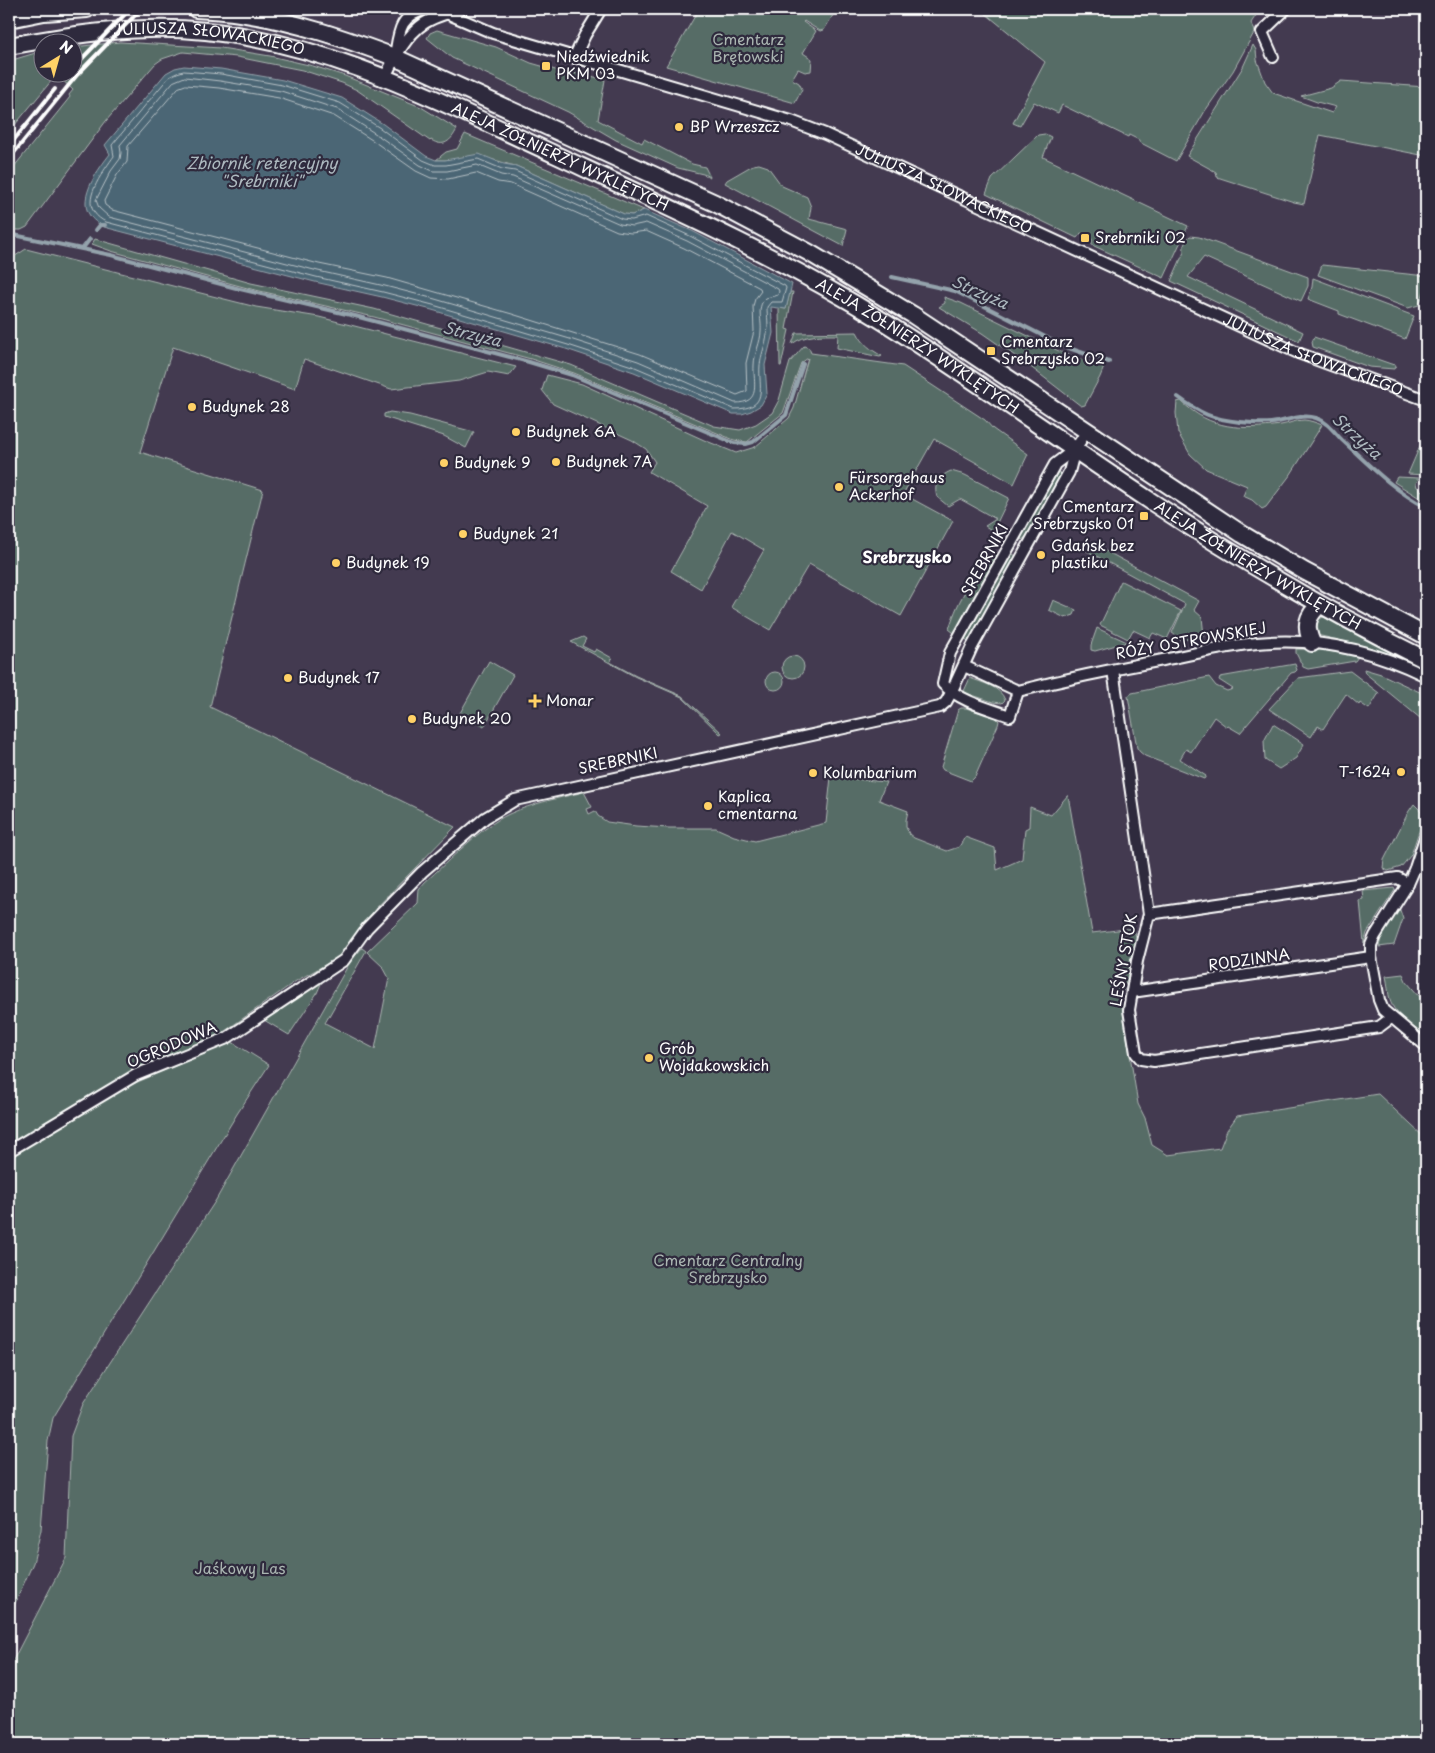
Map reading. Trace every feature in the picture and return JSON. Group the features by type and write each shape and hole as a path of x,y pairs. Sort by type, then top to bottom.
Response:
{"main road":[{"path":"9,19 44,12 87,9"},
{"name":"JULIUSZA SŁOWACKIEGO","path":"196,9 246,14 288,23 343,38 394,57"},
{"name":"JULIUSZA SŁOWACKIEGO","path":"9,46 72,35 115,31 153,29 205,31 296,47 385,77"},
{"name":"ALEJA ŻOŁNIERZY WYKLĘTYCH","path":"394,57 715,203 808,252 913,315 1242,534 1304,571 1426,636"},
{"name":"ALEJA ŻOŁNIERZY WYKLĘTYCH","path":"385,77 640,194 761,252 880,320 1153,502 1261,571 1320,605 1426,660"},
{"path":"1312,643 1307,632 1307,624 1314,610 1320,605"}],"street":[{"path":"385,77 394,57 399,29 403,22 414,13 427,9"},
{"name":"JULIUSZA SŁOWACKIEGO","path":"437,9 449,11 485,30 777,117 825,134 1298,353 1426,400"},
{"path":"574,58 600,9"},
{"path":"1273,57 1262,32 1286,9"},
{"path":"394,57 420,26 449,11"},
{"name":"SREBRNIKI","path":"951,693 943,684 950,653 1056,464 1075,449 1087,431"},
{"name":"SREBRNIKI","path":"344,960 368,928 422,872 485,818 515,800 940,707 946,702 951,693 972,647 1069,472 1075,449"},
{"path":"1010,546 1023,554"},
{"name":"RÓŻY OSTROWSKIEJ","path":"1018,691 1113,670 1255,643 1292,641 1329,644 1368,653 1400,664 1426,676"},
{"path":"951,693 1010,716 1018,691 964,666"},
{"name":"LEŚNY STOK","path":"1113,670 1149,914 1137,961 1129,1010 1136,1053 1141,1059 1154,1061 1379,1027 1391,1018"},
{"path":"1426,835 1408,884 1379,928 1371,945 1370,957 1383,1010 1426,1046"},
{"path":"1149,914 1398,878 1408,884"},
{"name":"RODZINNA","path":"1132,992 1370,957"},
{"name":"OGRODOWA","path":"9,1151 136,1076 227,1038 344,960"}],"green space":[{"name":"Cmentarz Brętowski","path":"699,9 831,9 835,12 824,30 820,31 803,22 816,31 803,53 812,59 811,71 805,72 798,69 792,79 799,83 802,89 795,103 666,66"},
{"path":"980,9 1260,9 1251,23 1255,31 1233,71 1205,111 1176,161 1129,135 1128,137 1062,105 1058,113 1034,102 1020,126 1013,123 1045,62"},
{"path":"437,30 496,47 531,63 566,73 584,74 605,80 598,120 642,143 644,139 692,164 705,167 710,177 678,168 616,140 568,112 452,58 427,38 430,33"},
{"path":"120,42 221,48 270,56 345,76 421,107 457,129 447,142 430,141 357,90 342,83 302,70 237,57 183,52 162,59 155,64 106,121 27,227 21,230 9,230 9,173 70,97 69,95 73,90 64,82 82,82 82,46"},
{"path":"1253,45 1265,82 1273,93 1332,113 1336,107 1301,96 1331,88 1341,81 1426,87 1426,156 1320,135 1304,204 1217,177 1216,172 1187,156 1243,67"},
{"path":"32,54 32,82 50,82 9,132 9,61"},
{"path":"465,134 644,210 632,215 624,214 516,166 496,161 479,158 436,160 446,152 457,149"},
{"path":"1045,134 1051,137 1043,157 1188,226 1164,278 1092,245 1092,239 1081,233 1077,238 986,194 992,179 1038,135"},
{"path":"759,164 768,167 782,186 807,197 811,207 809,219 847,229 843,246 725,183 753,165"},
{"path":"1190,236 1199,237 1308,277 1308,286 1301,301 1204,257 1188,277 1303,332 1299,341 1171,281 1184,252 1185,243"},
{"path":"95,239 251,283 374,309 571,365 714,426 740,430 756,424 772,413 779,400 790,362 804,346 809,348 811,353 903,366 985,420 993,429 1028,454 1014,484 934,439 903,494 953,521 901,616 809,564 770,630 731,607 764,550 732,531 701,589 671,571 707,506 649,472 655,462 646,449 632,440 553,404 542,390 547,375 582,384 736,453 755,447 789,418 794,408 808,358 801,363 783,413 747,442 734,440 574,373 531,359 374,317 251,289 111,251 92,244"},
{"path":"26,249 256,307 319,317 516,367 509,376 488,372 459,381 391,389 304,359 295,389 173,347 140,452 263,490 210,707 455,827 375,909 341,956 296,981 215,1038 93,1097 9,1145 9,260"},
{"path":"1322,265 1426,276 1426,286 1419,305 1408,308 1318,275"},
{"path":"1313,278 1414,316 1405,339 1339,314 1339,311 1308,299"},
{"path":"790,292 793,292 786,329 789,330 780,366 779,308 786,309"},
{"path":"944,297 961,303 1063,353 1104,367 1085,405 1081,406 1028,365 982,333 939,307 945,303"},
{"path":"857,332 867,346 882,356 837,348 838,335 802,338 792,344 796,333"},
{"path":"1314,337 1396,365 1394,369 1369,367 1313,347"},
{"path":"1181,401 1192,411 1204,418 1227,426 1266,427 1304,420 1322,425 1291,474 1266,507 1262,509 1252,500 1243,496 1247,486 1206,469 1190,454 1178,433 1177,402"},
{"path":"390,412 410,415 474,432 466,448 444,436 384,417 384,414"},
{"path":"1423,439 1426,440 1426,475 1408,474"},
{"path":"951,471 965,475 1009,498 993,531 985,526 996,519 960,499 948,506 937,497 936,488 938,481 943,475"},
{"path":"1058,472 1062,474 1027,536 1022,540 1021,536"},
{"path":"1397,477 1419,478 1416,483 1417,487 1422,491 1426,490 1426,502 1394,482"},
{"path":"1089,542 1199,601 1194,610 1202,617 1204,636 1182,640 1172,633 1185,604 1085,550"},
{"path":"996,551 996,557 954,633 949,629 962,596"},
{"path":"1013,554 1016,556 969,641 965,639 1010,556"},
{"path":"1121,581 1181,611 1167,639 1153,633 1150,638 1133,630 1128,639 1100,625"},
{"path":"1053,600 1076,610 1074,615 1065,618 1049,610"},
{"path":"1324,617 1399,655 1398,657 1368,647 1317,635 1314,625 1315,620"},
{"path":"1097,628 1127,642 1095,651 1091,650"},
{"path":"583,637 586,639 582,646 594,652 596,649 612,658 610,662 636,676 682,696 722,733 720,734 682,697 636,677 571,642"},
{"path":"1296,649 1324,650 1358,657 1355,661 1308,669 1303,667"},
{"path":"793,656 801,659 804,667 801,675 793,678 785,675 782,667 785,659"},
{"path":"489,661 513,675 484,727 460,713"},
{"path":"1295,664 1297,670 1291,673 1240,733 1227,727 1214,717 1191,752 1186,749 1180,759 1206,776 1204,779 1145,756 1137,748 1128,696 1132,693 1209,677 1216,686 1227,691 1233,689 1219,680 1220,677"},
{"path":"1364,669 1381,674 1426,695 1426,723 1365,673"},
{"path":"1350,671 1379,693 1369,709 1360,703 1359,705 1346,694 1323,729 1318,726 1311,737 1269,709 1298,678"},
{"path":"771,672 779,672 784,677 782,688 771,690 766,685 766,677"},
{"path":"970,678 995,688 1003,695 1005,700 1002,703 993,702 966,693 964,691"},
{"path":"961,708 995,717 999,721 975,777 971,781 943,770 941,767 958,710"},
{"path":"1273,724 1304,744 1296,758 1279,769 1265,760 1264,741"},
{"name":"Cmentarz Centralny Srebrzysko","path":"831,777 886,782 879,800 908,811 906,827 909,834 914,838 947,851 959,847 965,837 995,848 997,870 1022,859 1025,829 1029,827 1030,807 1051,815 1068,795 1092,933 1134,928 1137,941 1121,1000 1138,1104 1145,1118 1152,1145 1168,1155 1220,1148 1227,1130 1237,1116 1378,1094 1426,1139 1426,1744 9,1744 9,1668 66,1558 71,1436 83,1404 216,1200 350,962 362,948 366,951 325,1023 375,1049 389,978 383,967 367,952 418,903 419,889 425,882 476,836 498,820 527,807 584,792 592,807 587,809 589,814 595,811 598,816 607,822 669,828 716,828 734,836 755,841 826,823"},
{"path":"1414,804 1424,816 1411,855 1401,867 1388,871 1383,868 1384,860"},
{"path":"1394,888 1395,890 1367,933 1364,943 1360,901 1364,900 1363,891"},
{"path":"1399,907 1403,919 1394,945 1379,947 1382,933"},
{"path":"1403,974 1406,981 1426,1004 1426,1037 1400,1016 1390,1000 1386,976"},
{"path":"323,979 317,993 289,1035 264,1020"},
{"path":"232,1042 269,1065 237,1114 53,1418 48,1441 41,1530 33,1563 12,1610 9,1608 9,1157 128,1086"}],"water":[{"name":"Zbiornik retencyjny \"Srebrniki\"","path":"184,66 221,69 283,80 342,98 383,124 426,156 436,160 445,160 479,154 504,164 516,166 624,214 632,215 644,210 692,231 792,284 786,309 771,307 773,333 765,365 767,394 761,405 742,414 733,414 634,372 566,349 432,310 315,282 104,227 90,216 86,207 86,199 91,183 110,154 105,145 166,73"}],"waterway":[{"name":"Strzyża","path":"96,230 100,225 105,225"},
{"name":"Strzyża","path":"9,234 111,255 529,362 572,375 734,443 746,444 753,442 786,415 803,364"},
{"name":"Strzyża","path":"83,248 90,239"},
{"name":"Strzyża","path":"892,277 955,291 1063,346 1109,362"},
{"name":"Strzyża","path":"1178,397 1207,415 1230,421 1267,423 1294,418 1316,418 1327,425 1403,493 1426,507"}],"railway":[{"path":"82,59 130,9"},
{"path":"9,159 77,75 141,9"},
{"path":"9,146 55,89"}],"place":[{"name":"Niedźwiednik PKM 03","path":"546,66"},
{"name":"BP Wrzeszcz","path":"679,127"},
{"name":"Srebrniki 02","path":"1085,238"},
{"name":"Cmentarz Srebrzysko 02","path":"991,351"},
{"name":"Budynek 28","path":"192,407"},
{"name":"Budynek 6A","path":"516,432"},
{"name":"Budynek 7A","path":"556,462"},
{"name":"Budynek 9","path":"444,463"},
{"name":"Fürsorgehaus Ackerhof","path":"839,487"},
{"name":"Cmentarz Srebrzysko 01","path":"1144,516"},
{"name":"Budynek 21","path":"463,534"},
{"name":"Gdańsk bez plastiku","path":"1041,555"},
{"name":"Budynek 19","path":"336,563"},
{"name":"Budynek 17","path":"288,678"},
{"name":"Monar","path":"535,701"},
{"name":"Budynek 20","path":"412,719"},
{"name":"T-1624","path":"1401,772"},
{"name":"Kolumbarium","path":"813,773"},
{"name":"Kaplica cmentarna","path":"708,806"},
{"name":"Grób Wojdakowskich","path":"649,1058"}],"district":[{"name":"Srebrzysko","path":"907,557"}],"park label":[{"name":"Jaśkowy Las","path":"240,1569"}]}
